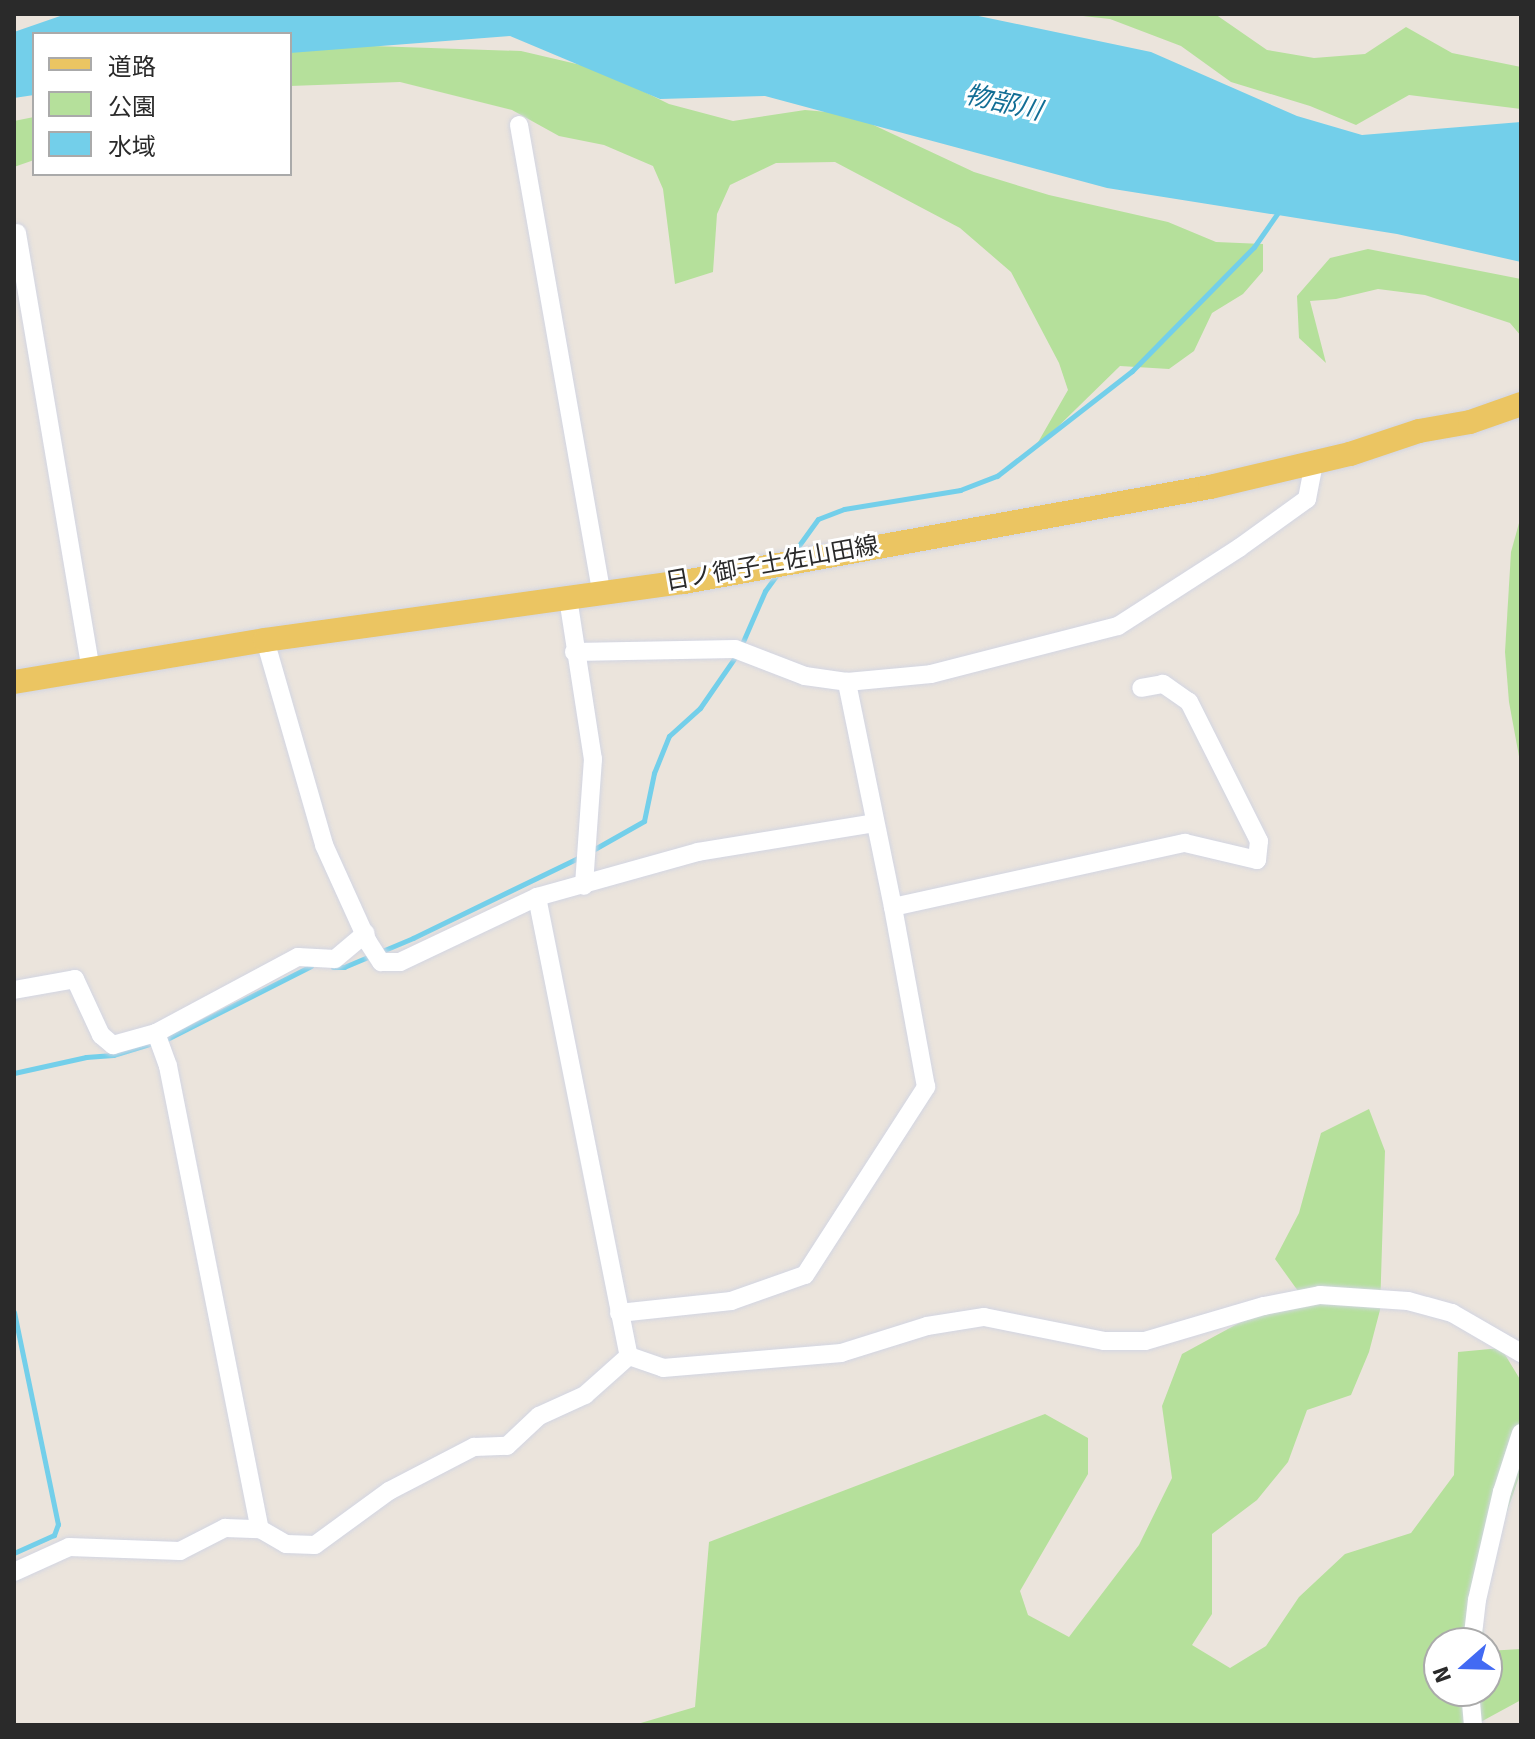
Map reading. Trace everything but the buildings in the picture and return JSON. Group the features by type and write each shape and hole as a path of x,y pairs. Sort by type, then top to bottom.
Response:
{"main road":[{"name":"日ノ御子土佐山田線","path":"14,682 265,640 601,591 684,582 1210,487 1350,454 1419,431 1470,422 1521,404"}],"street":[{"path":"519,125 601,591"},
{"path":"17,233 91,669"},
{"path":"574,652 735,649 805,676 847,682 931,674 1118,626 1239,548 1307,499 1314,462"},
{"path":"568,598 593,759 584,886"},
{"path":"265,640 324,845 381,962 400,962 537,897 698,852 875,823"},
{"path":"619,1313 731,1301 805,1275 926,1087 847,682"},
{"path":"893,907 1185,843 1257,860 1259,841 1189,702 1163,684 1141,688"},
{"path":"537,897 629,1356"},
{"path":"14,990 75,979 101,1035 113,1045 156,1033 298,957 335,959 367,938"},
{"path":"156,1033 168,1066 260,1529"},
{"path":"629,1356 663,1368 841,1353 927,1326 984,1317 1104,1341 1145,1341 1264,1306 1320,1295 1408,1301 1452,1313 1521,1353"},
{"path":"14,1572 69,1547 180,1551 225,1528 260,1529 286,1544 315,1545 389,1491 474,1447 507,1446 539,1416 585,1395 629,1356"},
{"path":"1474,1627 1477,1600 1502,1492 1521,1433"}],"green space":[{"path":"1065,14 1215,14 1267,50 1314,58 1365,54 1406,27 1452,53 1521,67 1521,109 1409,95 1356,125 1310,106 1231,82 1181,46 1110,19"},
{"path":"344,45 521,51 598,69 669,104 733,121 805,110 850,114 974,172 1049,195 1168,222 1216,242 1263,244 1263,271 1243,294 1212,313 1194,351 1169,369 1120,366 1033,451 1068,390 1059,363 1011,272 960,228 835,162 776,163 730,185 717,214 713,272 675,284 663,189 653,166 604,145 559,136 512,110 400,82 292,86 292,47"},
{"path":"32,117 32,161 14,167 14,121"},
{"path":"1368,249 1521,279 1521,336 1510,323 1425,295 1378,289 1336,299 1310,301 1326,363 1299,338 1297,296 1330,258"},
{"path":"1521,516 1521,767 1509,702 1505,652 1511,552"},
{"path":"1369,1109 1385,1151 1380,1310 1369,1352 1351,1395 1307,1410 1288,1462 1257,1500 1212,1534 1212,1614 1192,1645 1230,1668 1266,1646 1299,1597 1345,1554 1411,1533 1454,1475 1458,1352 1501,1348 1521,1381 1521,1471 1478,1595 1483,1627 1423,1627 1423,1707 1503,1707 1503,1650 1521,1649 1521,1700 1475,1725 634,1725 695,1707 709,1542 1045,1414 1088,1438 1088,1474 1020,1591 1028,1615 1069,1637 1139,1545 1172,1478 1162,1406 1182,1354 1298,1291 1275,1259 1299,1213 1321,1133"}],"water":[{"name":"物部川","path":"66,14 969,14 1151,52 1297,116 1362,135 1521,122 1521,262 1397,234 1107,188 765,96 660,99 510,36 292,53 292,32 32,32 32,95 14,98 14,32"}],"waterway":[{"path":"792,555 818,519 844,509 960,490 997,476 1132,371 1254,247 1279,211"},
{"path":"591,851 644,821 654,773 669,736 700,708 738,653 765,591 779,572"},
{"path":"333,967 344,967 413,938 582,856"},
{"path":"163,1041 311,966"},
{"path":"14,1073 86,1057 113,1055 153,1043"},
{"path":"14,1312 58,1524 54,1535 14,1553"}]}
